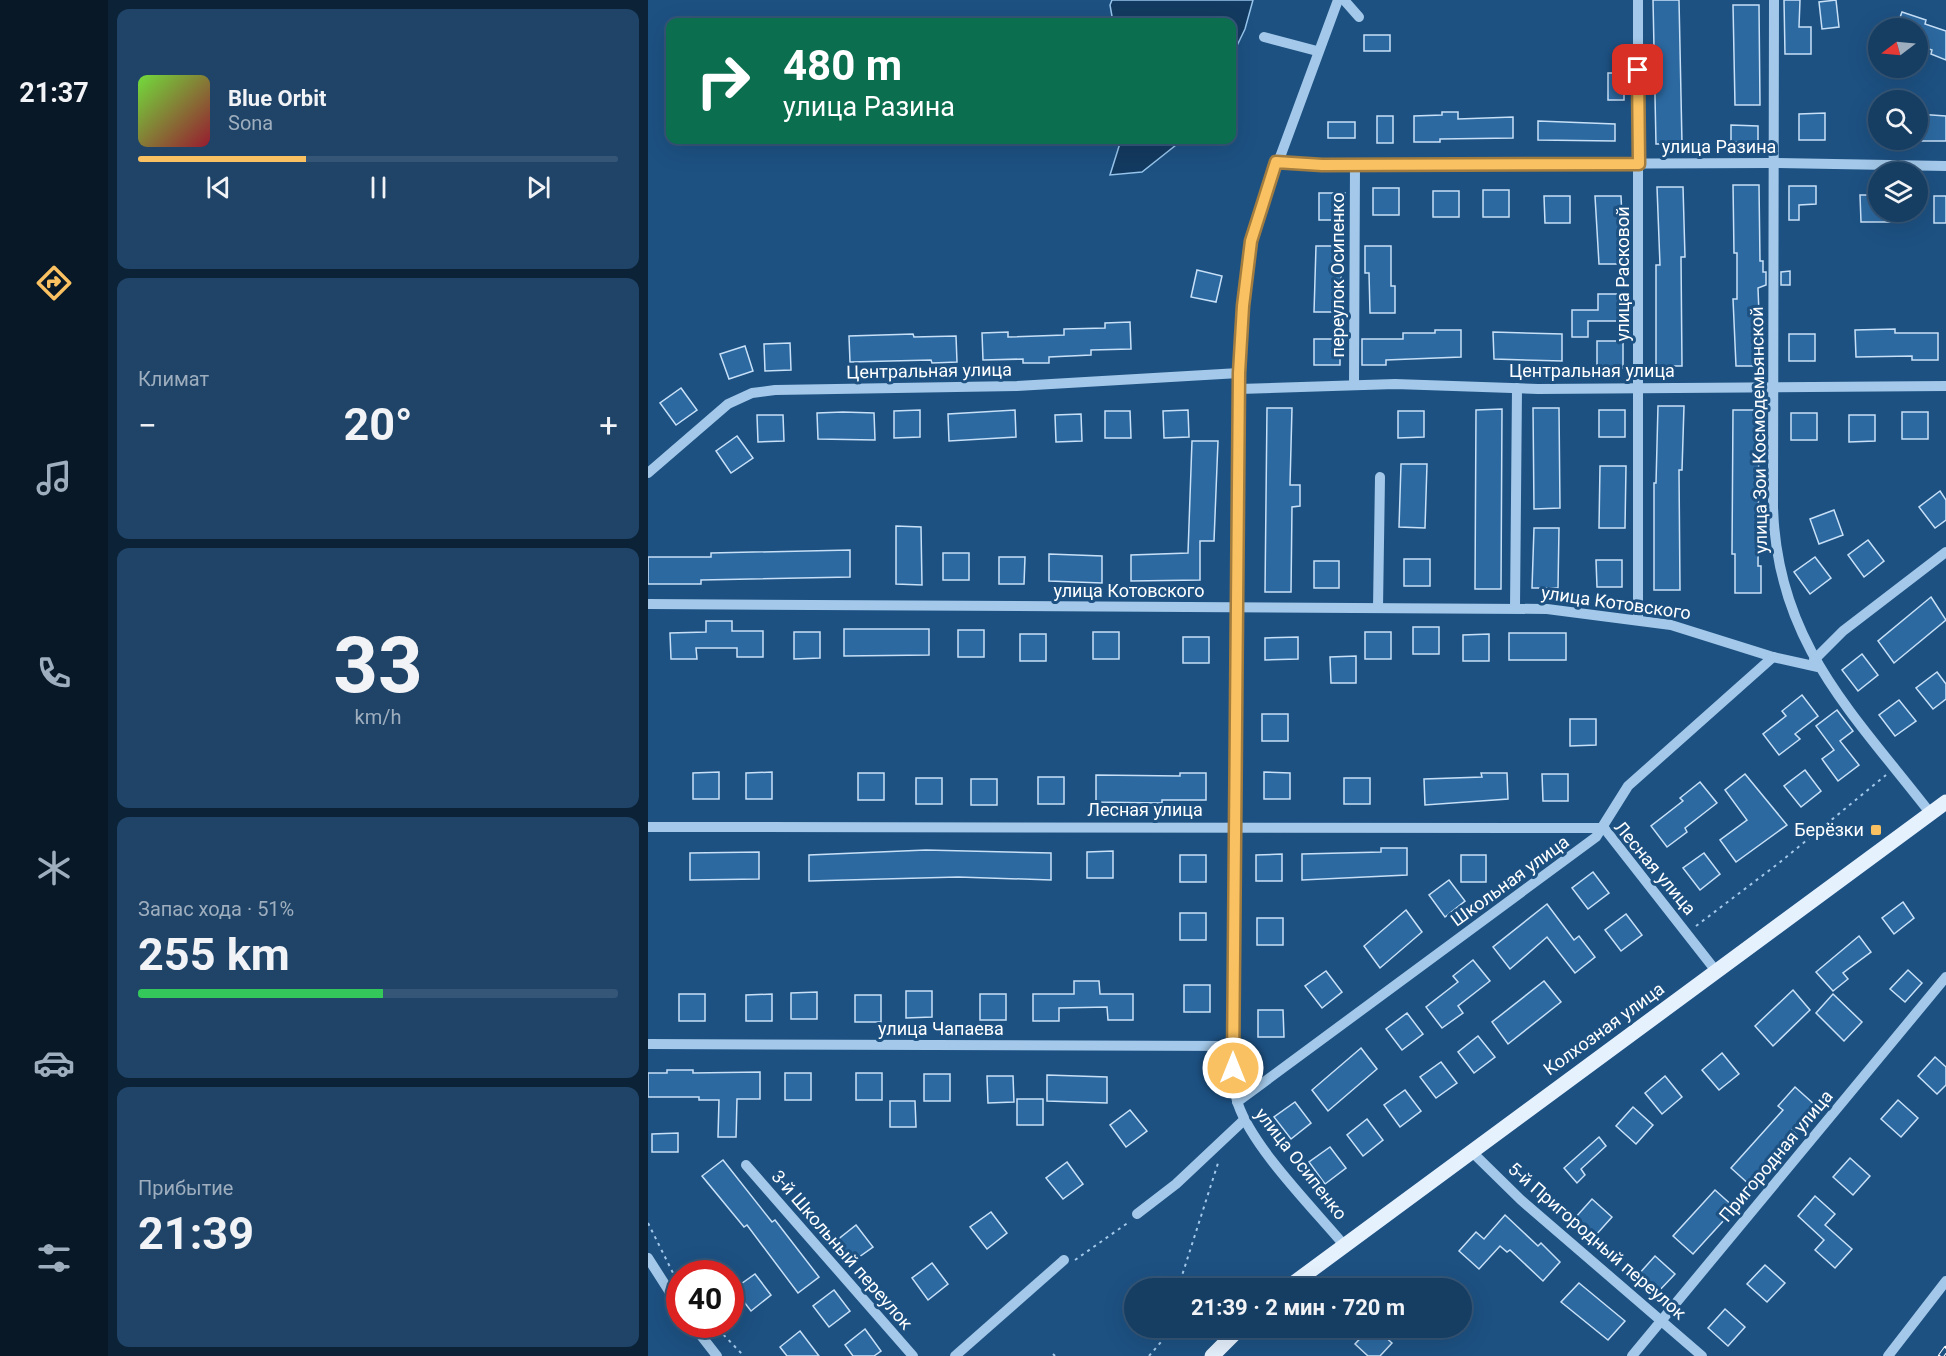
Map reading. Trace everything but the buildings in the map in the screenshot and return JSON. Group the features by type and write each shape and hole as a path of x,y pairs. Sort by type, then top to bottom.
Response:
{"main road":[{"name":"Колхозная улица","path":"1300,1278 1946,802"},
{"path":"1212,1356 1230,1338"}],"street":[{"name":"улица Осипенко","path":"1338,0 1276,162 1251,241 1244,294 1239,373 1233,1046 1237,1102 1244,1120 1269,1155 1344,1245"},
{"path":"1344,0 1359,16"},
{"name":"улица Расковой","path":"1638,0 1640,388 1638,619"},
{"name":"улица Зои Космодемьянской","path":"1774,0 1775,551 1786,596 1816,664 1931,814"},
{"path":"1264,37 1317,51"},
{"name":"улица Разина","path":"1276,162 1354,165 1773,163 1946,166"},
{"name":"переулок Осипенко","path":"1354,165 1354,386"},
{"name":"Центральная улица","path":"648,473 728,404 752,393 775,390 1017,386 1239,373"},
{"name":"Центральная улица","path":"1239,389 1395,384 1517,388 1946,386"},
{"path":"1515,608 1517,388"},
{"path":"1378,608 1380,477"},
{"path":"1816,664 1843,631 1946,552"},
{"name":"улица Котовского","path":"648,604 1570,610 1690,629 1773,657 1816,664"},
{"name":"Школьная улица","path":"1237,1102 1581,849 1604,828 1628,786 1773,657"},
{"name":"Лесная улица","path":"648,827 1604,828 1716,971"},
{"name":"Пригородная улица","path":"1632,1356 1946,977"},
{"name":"улица Чапаева","path":"648,1044 1233,1046"},
{"path":"1137,1214 1176,1184 1244,1120"},
{"name":"5-й Пригородный переулок","path":"1470,1151 1521,1200 1702,1356"},
{"name":"3-й Школьный переулок","path":"746,1165 913,1356"},
{"path":"648,1258 666,1286"},
{"path":"956,1356 1064,1260"},
{"path":"1888,1356 1946,1281"},
{"path":"703,1338 717,1356"}],"path":[{"path":"1687,933 1779,863 1895,767"},
{"path":"1181,1278 1220,1158"},
{"path":"1064,1260 1076,1260 1128,1224 1137,1214"},
{"path":"648,1223 666,1260"},
{"path":"727,1338 744,1356"},
{"path":"1149,1356 1162,1338"}],"water":[{"path":"1112,0 1253,0 1245,29 1236,48 1236,18 1112,18 1110,5"},
{"path":"1120,144 1176,144 1142,172 1110,175"}],"railway":[{"path":"1941,1356 1946,1349"}],"place":[{"name":"Берёзки","path":"1876,830"}],"route":[{"path":"1233,1068 1239,373 1246,271 1251,241 1276,162 1322,165 1639,164 1638,70"}]}
